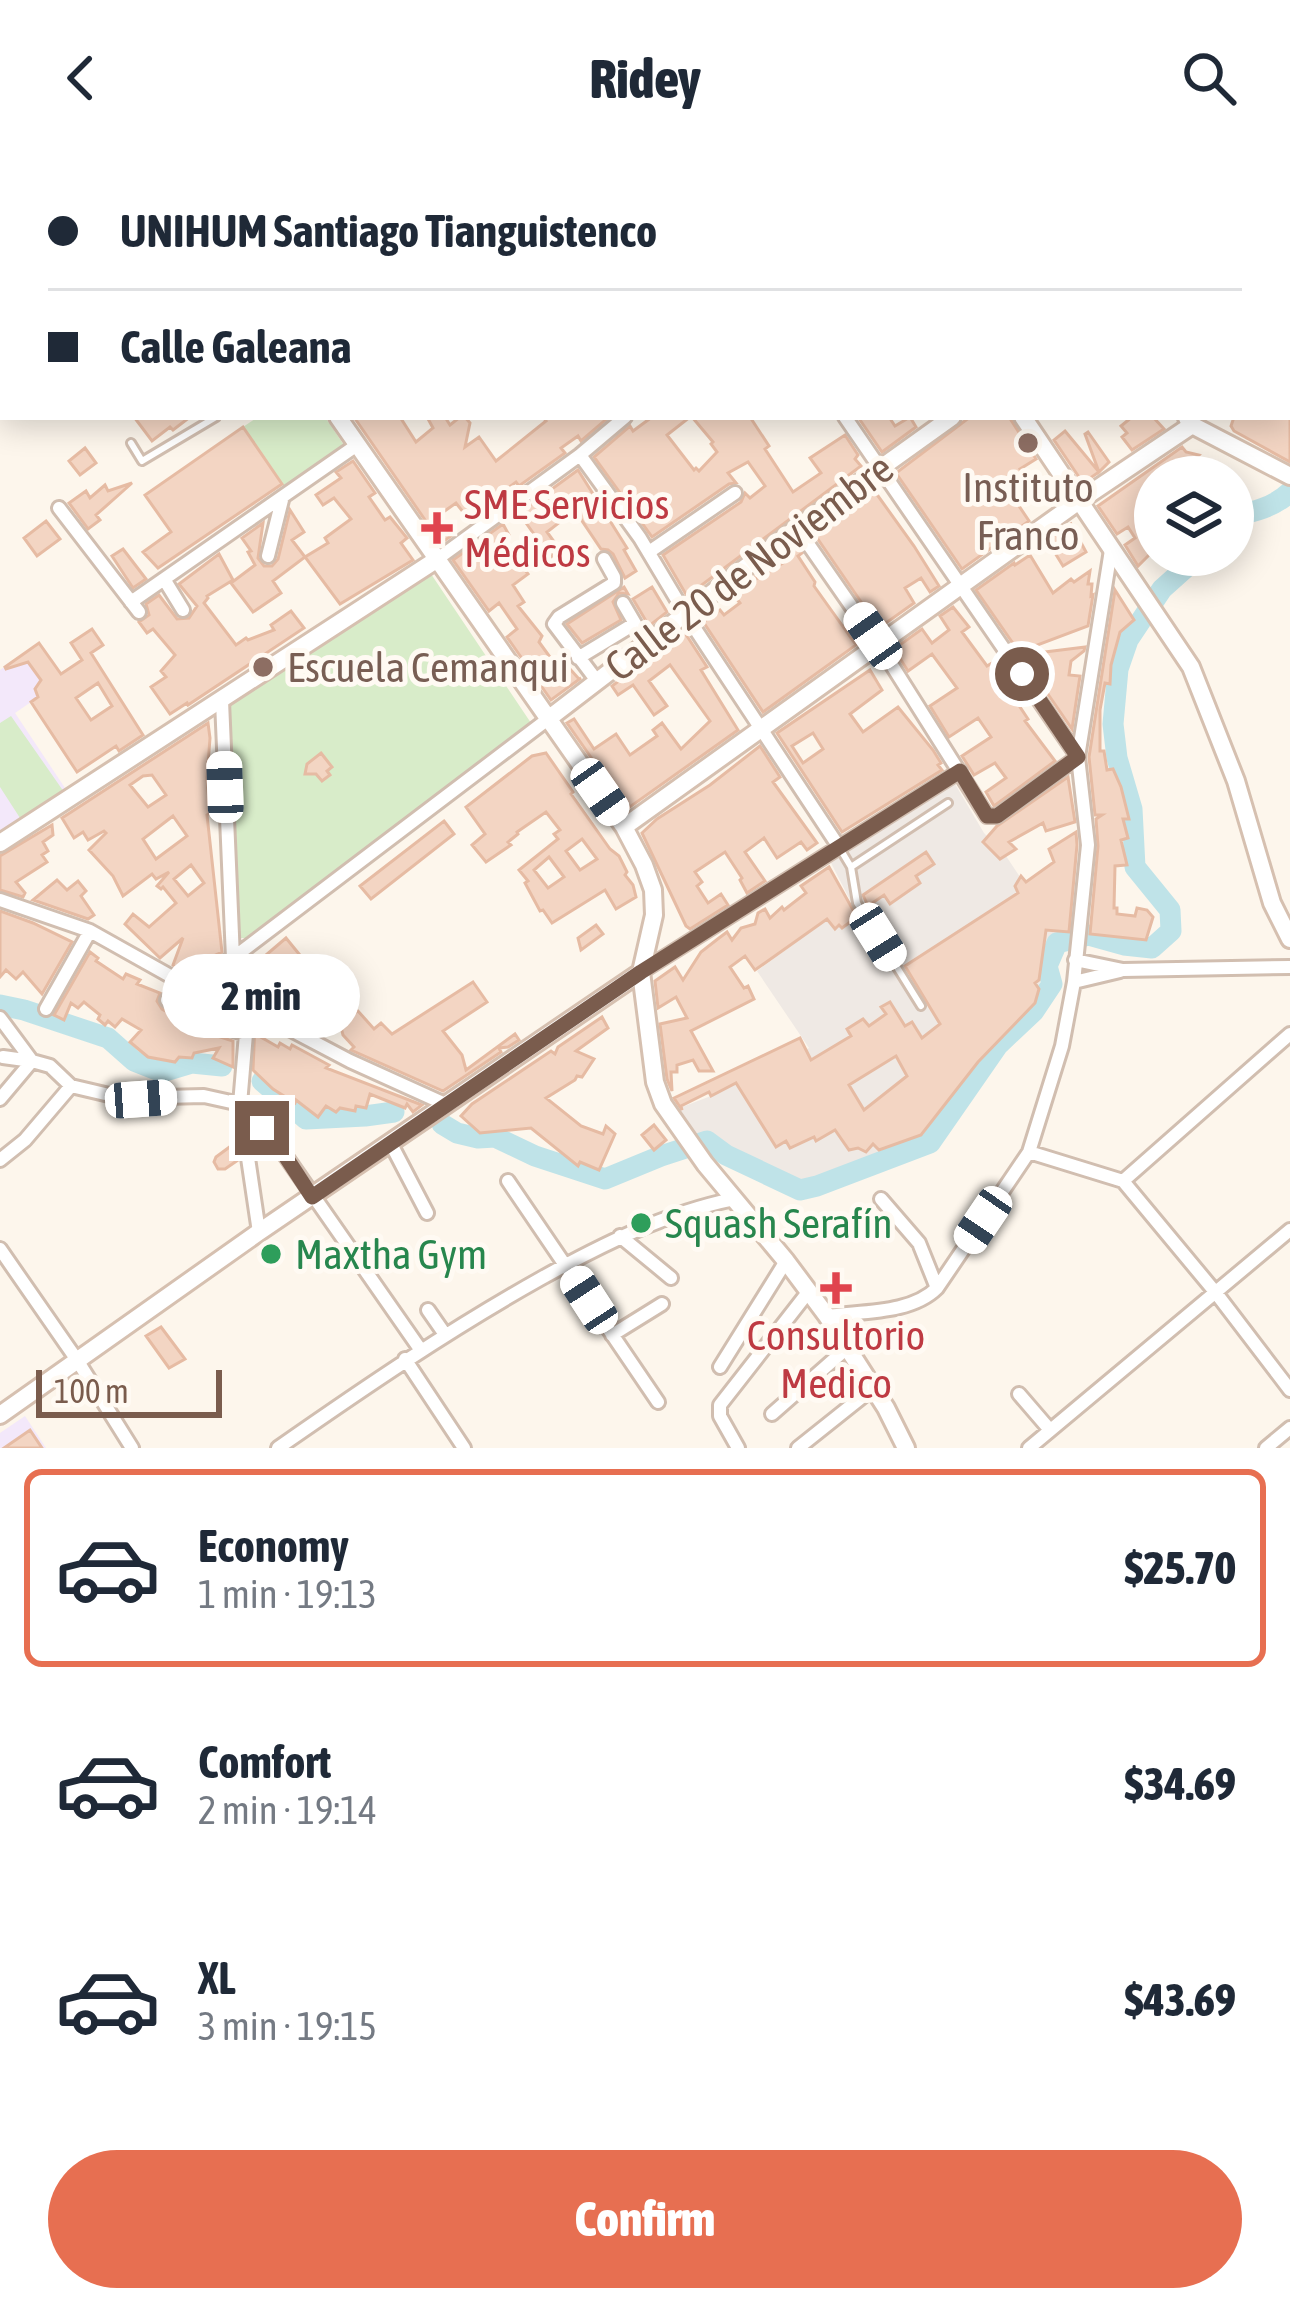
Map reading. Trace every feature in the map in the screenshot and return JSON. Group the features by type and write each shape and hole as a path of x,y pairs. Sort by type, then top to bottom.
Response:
{"main road":[{"path":"340,420 624,826 653,890 654,915 641,972 655,1082 663,1104 827,1316 906,1448"},
{"name":"Calle 20 de Noviembre","path":"548,719 796,528 948,420"},
{"path":"1025,420 1191,668 1236,781 1272,903 1290,939"},
{"path":"624,826 1194,420 1289,476"},
{"path":"0,843 436,560"},
{"path":"0,1415 641,972"}],"street":[{"path":"436,560 621,420"},
{"path":"847,420 1078,757"},
{"path":"59,508 135,607 164,579 357,445"},
{"path":"580,455 649,552 838,847"},
{"path":"649,552 735,493"},
{"path":"268,556 282,499"},
{"path":"796,528 879,645 987,816 997,816 1078,757"},
{"path":"827,1316 912,1304 928,1297 1029,1152 1056,1071 1074,982 1088,845 1078,757 1111,550"},
{"path":"597,681 554,624 614,583 604,559"},
{"path":"164,579 183,610"},
{"path":"623,603 647,644"},
{"path":"578,658 634,624"},
{"path":"222,701 233,958 246,1034 239,1104 259,1232"},
{"path":"0,900 90,931 172,977 187,979 233,958 548,719"},
{"path":"641,972 960,771"},
{"path":"46,1009 90,931"},
{"path":"1076,954 1123,970"},
{"path":"1074,982 1123,970 1290,967"},
{"path":"167,1000 207,1022 246,1034"},
{"path":"240,1003 445,1104"},
{"path":"0,1018 32,1061"},
{"path":"1123,1181 1290,1034"},
{"path":"3,1057 50,1066 71,1086 122,1098 204,1096 239,1104 280,1148 420,1349"},
{"path":"0,1099 32,1061"},
{"path":"0,1160 25,1140 71,1086"},
{"path":"391,1144 427,1213"},
{"path":"1029,1152 1123,1181 1290,1390"},
{"path":"508,1181 658,1402"},
{"path":"278,1448 420,1349 566,1264 620,1236 734,1199"},
{"path":"880,1199 919,1243 937,1288"},
{"path":"1028,1448 1290,1230"},
{"path":"620,1236 670,1278"},
{"path":"0,1249 132,1448"},
{"path":"720,1367 786,1261"},
{"path":"738,1448 719,1411 724,1399 808,1291"},
{"path":"612,1335 662,1304"},
{"path":"428,1310 444,1334"},
{"path":"772,1414 847,1348"},
{"path":"405,1359 464,1448"},
{"path":"798,1448 872,1389"},
{"path":"1019,1394 1050,1430"},
{"path":"1266,1448 1290,1427"}],"lane":[{"path":"130,442 142,461 211,420"},
{"path":"850,867 948,802"},
{"path":"838,847 850,867 857,903 921,1006"}],"shaded area":[{"path":"39,643 63,680 15,713 67,791 0,831 0,670"},
{"path":"955,784 984,833 1024,883 1050,864 1077,861 1071,934 1046,942 1039,989 984,1055 928,1137 799,1187 775,1182 707,1131 699,1140 676,1113 682,1107 809,1048 757,971 851,902 831,863"},
{"path":"25,1416 46,1448 0,1448 0,1433"}],"green space":[{"path":"254,420 327,420 346,448 285,489 243,427"},
{"path":"425,565 531,723 248,938 237,938 224,704"},
{"path":"11,716 64,792 20,818 0,787 0,723"}],"building":[{"path":"136,420 186,420 173,430 170,427 152,441"},
{"path":"356,420 402,420 416,442 433,428 429,420 447,420 450,425 468,420 465,447 479,437 496,461 545,420 606,420 581,441 578,436 561,448 565,453 519,486 516,482 494,499 467,496 478,509 467,517 456,503 439,515 454,534 441,543"},
{"path":"648,420 686,420 667,435 699,471 717,452 695,420 752,420 793,492 821,473 810,458 845,435 861,466 687,596 663,555 741,502 745,493 750,498 765,486 748,462 728,473 736,483 652,537 594,457 630,426 633,431"},
{"path":"860,420 891,420 895,426 912,420 916,427 882,452"},
{"path":"966,420 1011,420 1036,459 1020,469 1028,482 1011,494 1029,521 962,569 896,473"},
{"path":"1128,420 1156,420 1164,429 1132,450 1122,437 1127,433 1121,426"},
{"path":"1233,420 1290,420 1290,462 1234,431"},
{"path":"243,427 282,484 158,568 143,552 171,532 145,495"},
{"path":"1065,431 1099,472 1083,483 1054,440"},
{"path":"1085,434 1109,462 1099,472"},
{"path":"1182,447 1199,455 1198,456 1169,456"},
{"path":"85,448 96,463 80,475 69,461"},
{"path":"353,461 375,493 369,497 385,520 390,517 407,538 401,543 413,560 340,604 305,557 328,543 325,538 351,519 334,498 323,505 316,495 341,478 336,472"},
{"path":"578,470 627,548 636,571 625,578 613,554 601,549 572,506 547,532 560,550 548,559 519,513"},
{"path":"1134,481 1134,536 1128,527 1117,534 1098,506"},
{"path":"132,483 96,515 100,520 88,529 69,503 86,491 90,498 105,485 108,491"},
{"path":"873,489 939,586 930,592 921,578 905,588 914,603 879,628 813,532"},
{"path":"290,510 304,532 292,540 305,557 273,581 281,593 253,612 231,583 255,565 242,538 263,523 258,558 264,566 272,566"},
{"path":"46,521 60,539 37,556 24,538"},
{"path":"503,524 509,535 503,540 528,574 513,585 524,602 518,606 542,636 539,642 555,664 561,659 581,678 551,700 507,637 517,629 499,603 489,611 453,560"},
{"path":"1071,524 1086,552 1063,566 1047,540"},
{"path":"1134,539 1134,560 1125,545"},
{"path":"796,545 814,586 856,645 763,712 702,620 720,610 724,615 740,603 733,594 783,563 780,557"},
{"path":"123,549 146,579 133,588 112,556"},
{"path":"219,554 233,580 207,596 204,603 236,645 274,630 271,625 291,611 304,628 170,714 151,687 166,677 161,671 175,655 153,629 147,633 139,622 149,615 146,604 159,595 177,619 189,618 197,606 179,584"},
{"path":"1030,555 1053,593 1090,571 1093,595 1088,626 1019,652 976,590"},
{"path":"624,587 628,594 619,593 613,602 621,620 582,643 567,624"},
{"path":"652,587 667,612 649,626 633,599"},
{"path":"1115,590 1134,620 1120,632 1110,684 1105,683 1100,751 1121,787 1129,819 1123,819 1128,838 1121,840 1127,865 1115,866 1114,908 1117,914 1135,916 1137,908 1147,910 1153,917 1146,940 1090,934 1096,819 1102,815 1095,815 1089,757"},
{"path":"953,607 969,627 962,632 987,666 992,663 1015,696 1025,721 1055,761 994,806 986,792 1006,778 995,763 974,775 962,756 991,737 978,718 949,737 930,706 957,688 932,654 908,671 894,649 922,629 932,643 949,630 940,616"},
{"path":"92,629 103,645 91,653 143,735 119,751 116,746 77,772 31,702 38,697 35,689 41,680 28,662 5,667 39,643 61,674 82,660 71,643","holes":["98,683 112,706 91,720 76,698"]},
{"path":"685,633 707,667 701,670 738,730 627,809 567,723 574,719 594,749 616,734 630,755 657,736 653,730 662,723 681,749 710,721 670,665 649,681 667,706 654,715 633,685 618,695 612,686"},
{"path":"1085,647 1071,661 1069,675 1080,676 1072,729 1021,655"},
{"path":"870,670 882,690 850,714 863,732 898,707 933,750 942,770 842,832 777,733","holes":["813,733 823,749 803,763 792,746"]},
{"path":"208,723 207,815 222,952 175,967 183,938 160,958 125,924 133,914 149,927 176,903 157,886 169,872 156,879 152,874 123,896 113,876 89,850 106,833 88,840 83,832 74,838 62,818","holes":["152,775 166,795 148,807 130,785","173,816 187,836 156,859 143,839","191,865 204,883 188,896 174,879"]},
{"path":"760,746 780,777 773,782 817,843 807,850 801,842 777,858 764,838 745,852 765,881 747,893 725,852 695,872 708,903 721,894 728,905 690,929 642,833"},
{"path":"321,753 332,767 322,781 316,774 305,774 307,764"},
{"path":"546,753 619,856 636,897 616,909 605,890 552,923 540,911 519,870 558,839 554,834 560,830 546,812 486,862 472,845 485,834 466,807 532,756","holes":["582,839 597,859 580,870 566,851","549,857 564,877 548,888 534,870"]},
{"path":"1068,777 1075,822 1046,831 1043,823 1009,842 1016,849 1000,859 983,842 997,826"},
{"path":"444,821 454,834 371,899 360,886"},
{"path":"52,825 53,835 43,842 47,862 16,882 23,897 0,890 0,856"},
{"path":"1076,832 1069,932 1046,930 1035,1003 978,1062 921,1135 879,1150 873,1144 866,1152 849,1150 835,1130 816,1141 814,1137 790,1148 786,1141 776,1147 736,1083 681,1106 682,1110 674,1098 800,1038 811,1060 851,1036 847,1029 863,1019 869,1026 886,1014 881,1007 890,1002 905,1026 912,1022 922,1038 940,1024 905,966 1018,893 1015,886 1021,876 1026,882 1054,862 1049,849","holes":["896,1056 907,1076 864,1110 849,1085"]},
{"path":"926,852 934,864 916,876 920,883 890,904 884,895 868,906 863,895"},
{"path":"829,867 857,917 835,929 827,919 755,970 745,956 730,967 754,999 691,1031 713,1071 699,1071 693,1060 677,1065 677,1072 671,1072 672,1091 660,1024 687,1018 676,997 658,1008 655,981 675,967 683,980 701,952 719,938 727,932 732,940 741,928 755,924 758,913 765,909 770,918 784,910 806,893 801,886"},
{"path":"57,880 67,890 78,881 86,891 81,896 94,915 88,919 33,900"},
{"path":"0,911 72,942 42,994 23,972 16,979 6,970 0,977"},
{"path":"596,925 603,934 581,950 578,938"},
{"path":"286,938 321,981 316,986 322,993 311,1004 303,995 312,987 286,957 271,972 285,988 273,999 288,1012 285,1015 250,997 246,972"},
{"path":"90,952 123,979 126,974 160,993 157,1001 162,1009 202,1031 233,1041 233,1067 213,1058 219,1048 175,1062 148,1057 130,1042 141,1030 122,1019 115,1027 108,1021 105,1025 84,1002 78,1008 71,1003 64,1020 54,1015"},
{"path":"226,978 229,1018 178,994 188,987"},
{"path":"473,982 487,1002 443,1031 462,1055 466,1070 515,1034 519,1040 499,1048 501,1052 443,1091 351,1050 354,1047 343,1035 341,1027 358,1011 374,1029 381,1023 392,1034"},
{"path":"602,1017 608,1028 576,1051 594,1059 582,1077 546,1098 581,1126 603,1134 606,1126 615,1134 599,1170 580,1162 578,1166 531,1128 480,1133 461,1116 472,1104 551,1051 555,1054 558,1047"},
{"path":"255,1023 265,1028 259,1036 278,1047 280,1043 290,1049 292,1045 329,1065 326,1068 422,1105 413,1112 407,1104 405,1108 370,1094 366,1108 336,1112 326,1106 318,1117 273,1089 253,1070"},
{"path":"654,1125 666,1140 654,1150 642,1135"},
{"path":"235,1143 238,1160 218,1169 216,1157"},
{"path":"161,1327 185,1359 169,1368 146,1336"},
{"path":"30,1430 42,1448 4,1448"}],"waterway":[{"path":"1254,510 1290,492"},
{"path":"442,1124 457,1133 495,1137 605,1179 707,1141 800,1190 930,1143 998,1045 1034,1011 1052,984 1047,966 1057,943 1088,935 1152,948 1171,931 1170,910 1135,867 1132,809 1113,724 1118,669 1128,640 1162,589 1177,576"},
{"path":"0,1005 108,1038 134,1061 162,1072 192,1063 222,1066"},
{"path":"262,1081 306,1119 394,1112"}],"place":[{"name":"Instituto Franco","path":"1028,443"},
{"name":"SME Servicios Médicos","path":"437,528"},
{"name":"Escuela Cemanqui","path":"263,667"},
{"name":"Squash Serafín","path":"641,1223"},
{"name":"Maxtha Gym","path":"271,1254"},
{"name":"Consultorio Medico","path":"836,1288"}],"route":[{"path":"262,1128 312,1197 641,972 960,771 987,816 997,816 1078,757 1022,674"}]}
